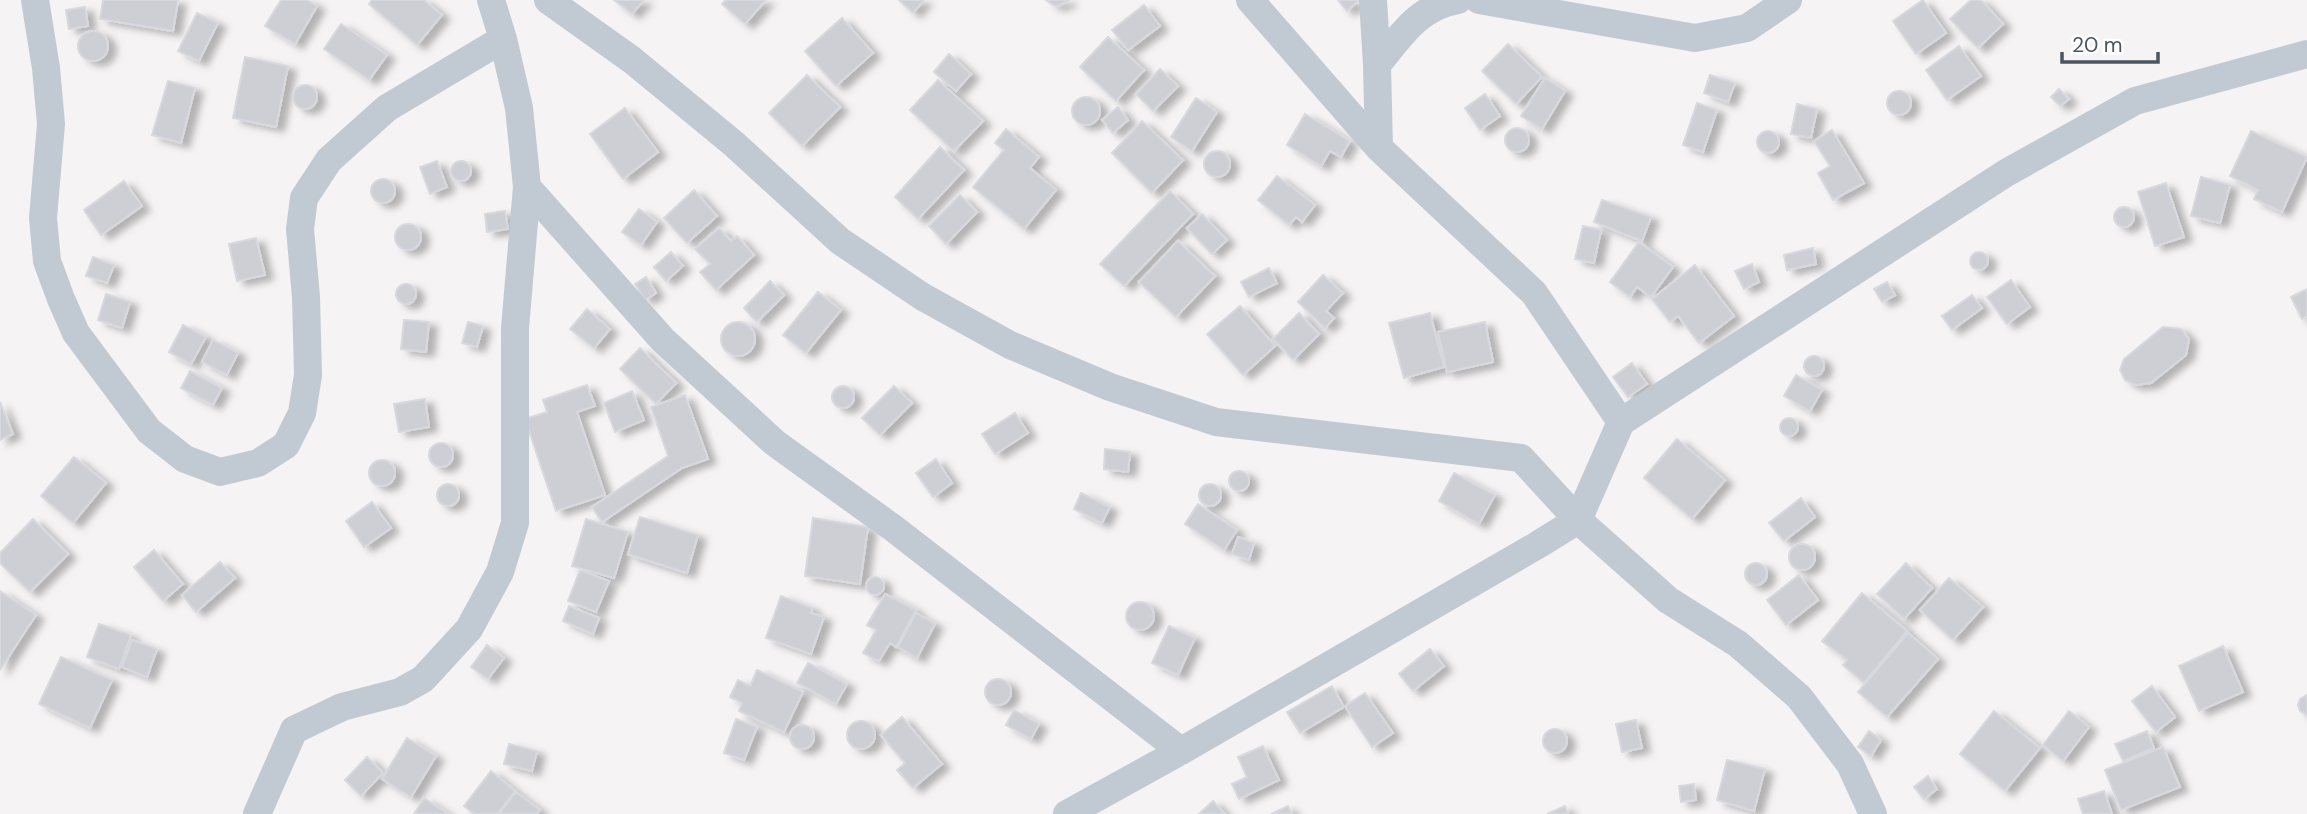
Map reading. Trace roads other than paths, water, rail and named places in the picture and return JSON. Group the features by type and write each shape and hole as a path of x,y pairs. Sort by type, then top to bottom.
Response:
{"street":[{"path":"35,0 46,68 51,124 43,218 47,261 61,299 76,334 149,431 186,459 220,472 258,463 286,445 302,413 308,375 306,297 300,229 304,198 329,160 387,108 503,39"},
{"path":"257,814 294,730 342,708 400,692 423,679 469,629 500,572 515,523 515,328 527,187 519,108 491,0"},
{"path":"548,0 632,60 724,135 840,241 923,297 1010,345 1110,387 1216,422 1521,458 1578,520 1668,600 1738,644 1798,697 1850,764 1873,814"},
{"path":"1250,0 1379,148 1534,293 1621,422"},
{"path":"1373,0 1379,148"},
{"path":"1377,65 1412,22 1442,2 1458,0"},
{"path":"1479,0 1695,38 1746,28 1788,0"},
{"path":"1067,814 1181,751 1578,520 1621,422 2006,173 2135,101 2307,54"},
{"path":"527,187 663,340 775,443 893,528 1181,751"}]}
